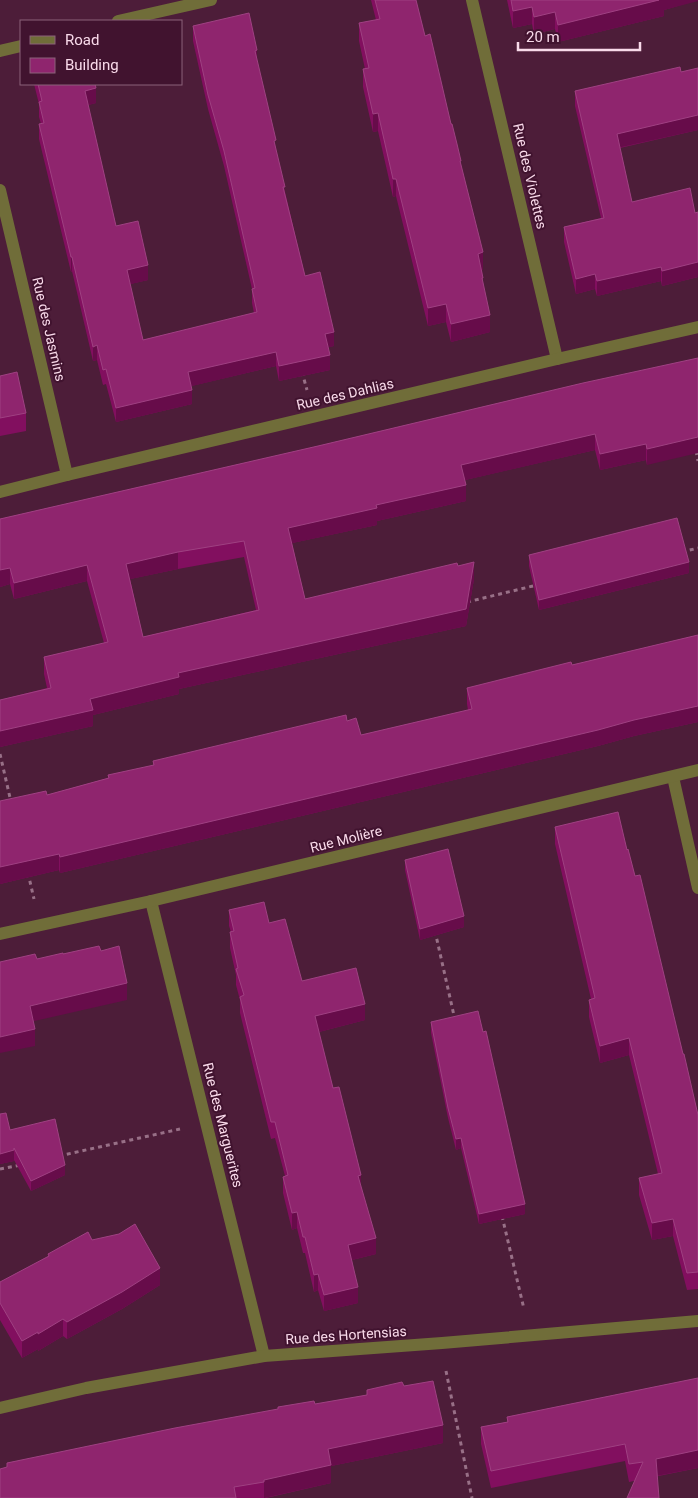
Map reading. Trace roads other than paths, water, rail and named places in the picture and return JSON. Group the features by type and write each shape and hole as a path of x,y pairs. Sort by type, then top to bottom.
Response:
{"street":[{"path":"122,20 211,0"},
{"name":"Rue des Violettes","path":"472,0 557,359"},
{"path":"0,51 20,46"},
{"name":"Rue des Jasmins","path":"0,190 67,475"},
{"name":"Rue des Dahlias","path":"0,492 698,327"},
{"name":"Rue Molière","path":"0,934 152,901 698,770"},
{"path":"672,777 698,888"},
{"name":"Rue des Marguerites","path":"152,901 264,1356"},
{"name":"Rue des Hortensias","path":"0,1408 86,1388 264,1356 698,1321"}]}
